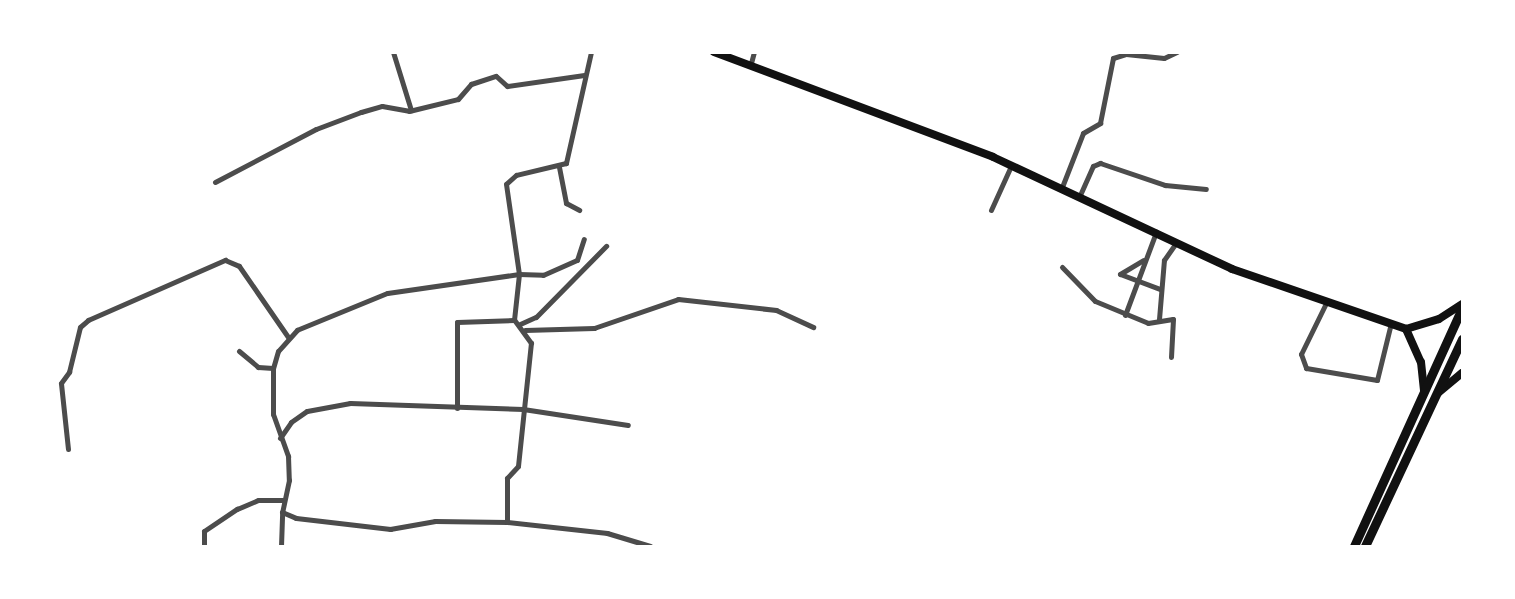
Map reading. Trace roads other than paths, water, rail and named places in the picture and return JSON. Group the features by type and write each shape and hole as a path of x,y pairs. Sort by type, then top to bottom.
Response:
{"main road":[{"path":"714,52 751,63 945,138 1062,187 1232,269 1406,329 1439,319 1462,306"},
{"path":"1354,547 1462,306"},
{"path":"1406,329 1421,362 1424,394"},
{"path":"1365,547 1462,338"},
{"path":"1435,397 1462,373"}],"street":[{"path":"393,52 411,110"},
{"path":"514,320 519,274 506,184 520,173 559,167 571,154 584,75 591,52"},
{"path":"751,63 754,52"},
{"path":"1062,187 1083,133 1100,123 1114,58 1126,54 1164,58 1177,52"},
{"path":"215,182 316,129 361,112 382,106 411,110 458,99 472,84 496,76 507,86 584,75"},
{"path":"1080,195 1093,166 1100,163 1165,185 1206,189"},
{"path":"991,210 1010,166"},
{"path":"559,167 566,203 579,210"},
{"path":"1125,315 1143,260 1156,232"},
{"path":"281,547 288,466 273,414 272,368 292,334 397,290 519,274 543,275 577,260 584,239"},
{"path":"1159,319 1164,260 1177,241"},
{"path":"523,327 606,246"},
{"path":"68,449 61,383 69,372 80,327 88,320 225,260 239,266 292,334"},
{"path":"1143,260 1119,273 1160,289"},
{"path":"1062,267 1087,296 1125,315 1148,323 1159,319 1175,321 1171,357"},
{"path":"523,327 594,328 678,299 776,310 813,327"},
{"path":"1327,301 1301,354 1306,368 1377,380 1391,323"},
{"path":"457,408 457,322 514,320 523,327 531,343 518,466 507,478 507,522"},
{"path":"239,351 258,367 272,368"},
{"path":"52,382 61,383"},
{"path":"280,438 299,416 325,407 350,403 523,409 628,425"},
{"path":"204,547 204,531 237,509 258,500 284,500"},
{"path":"282,512 296,518 390,529 435,521 507,522 607,533 650,547"}]}
